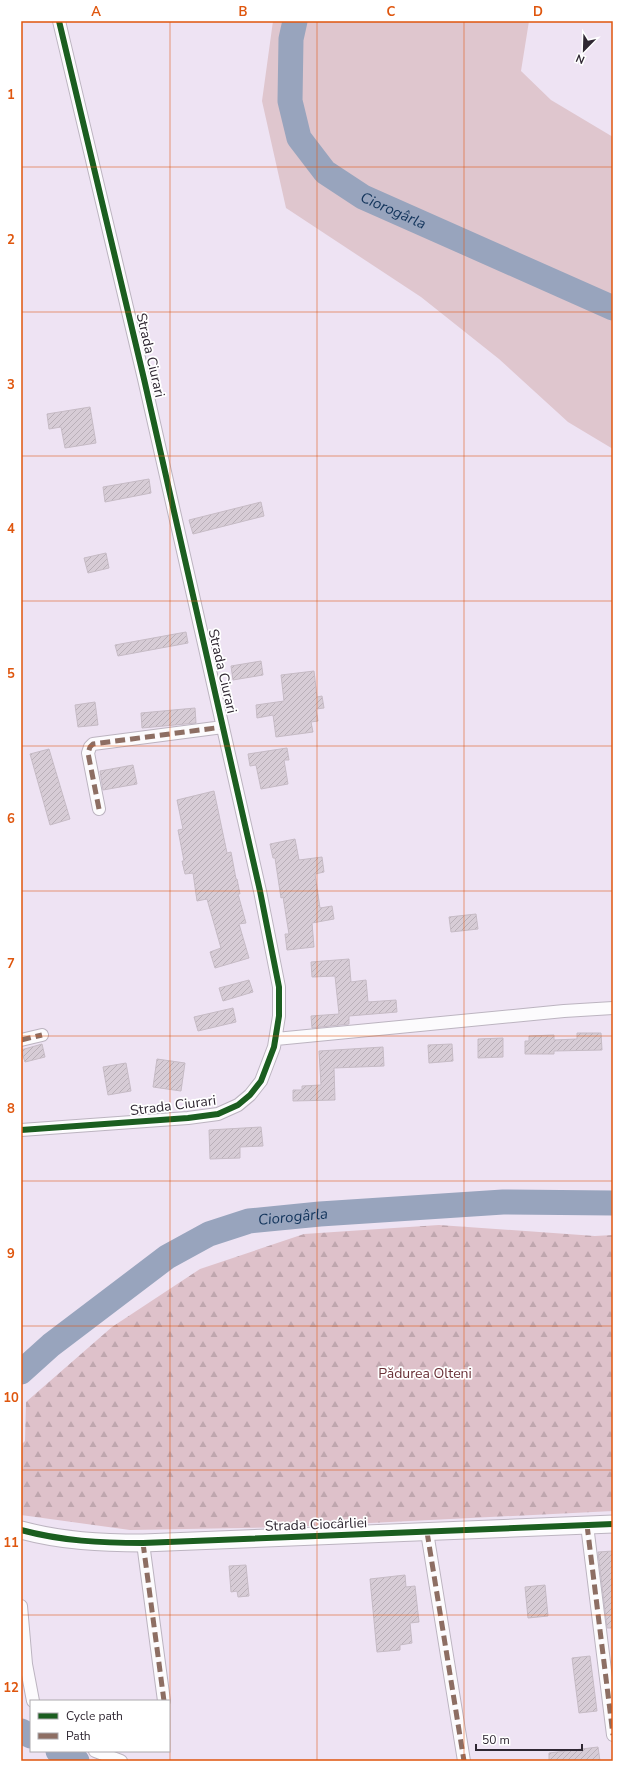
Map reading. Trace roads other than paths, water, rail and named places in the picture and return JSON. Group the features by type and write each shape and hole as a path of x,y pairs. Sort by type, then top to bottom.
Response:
{"street":[{"name":"Strada Ciurari","path":"21,1130 188,1118 218,1114 238,1104 250,1095 261,1081 270,1060 276,1039 279,1016 279,987 260,891 144,379 59,21"},
{"path":"99,809 88,753 93,744 223,727"},
{"path":"276,1039 564,1011 613,1008"},
{"path":"21,1040 42,1035"},
{"name":"Strada Ciocârliei","path":"21,1530 81,1542 143,1543 613,1524"},
{"path":"587,1525 613,1735"},
{"path":"427,1532 464,1761"},
{"path":"143,1543 164,1700"},
{"path":"21,1606 26,1664 33,1700"},
{"path":"98,1752 121,1761"}],"waterway":[{"name":"Ciorogârla","path":"295,21 291,39 290,101 299,138 325,172 363,197 613,308"},
{"name":"Ciorogârla","path":"21,1372 51,1345 167,1257 209,1234 249,1221 320,1214 503,1202 613,1203"},
{"name":"Ciorogârla","path":"21,1731 30,1736"},
{"name":"Ciorogârla","path":"60,1752 77,1761"}],"park label":[{"name":"Pădurea Olteni","path":"425,1373"}]}
